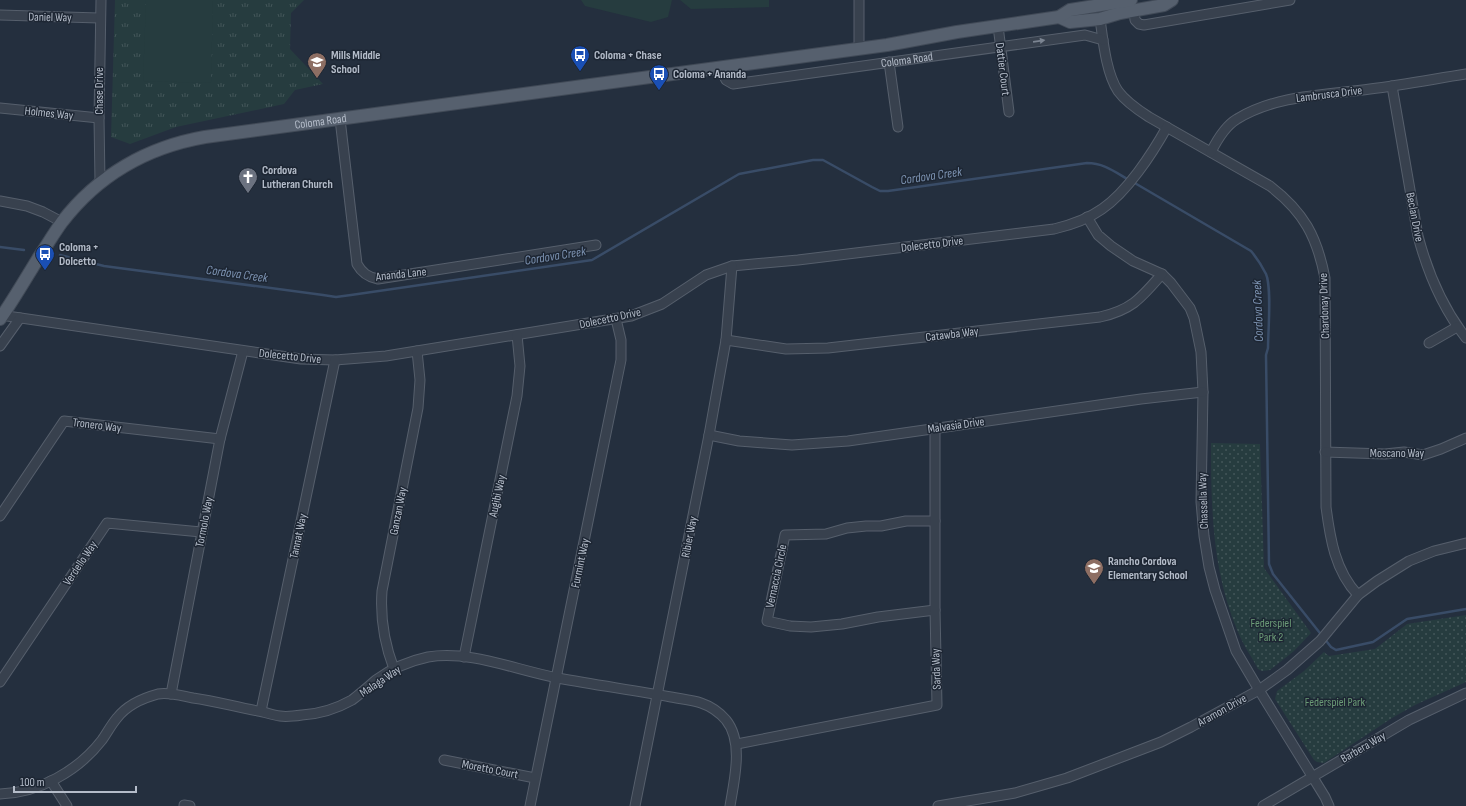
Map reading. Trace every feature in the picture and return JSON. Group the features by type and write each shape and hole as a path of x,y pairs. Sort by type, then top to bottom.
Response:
{"main road":[{"name":"Coloma Road","path":"1,317 62,222 75,206 100,182 119,169 139,158 175,144 205,137 887,45 957,32 1060,17 1073,9 1132,5 1164,5 1172,0"},
{"name":"Coloma Road","path":"1060,17 1070,22 1100,19 1132,5"},
{"path":"1073,9 1080,12 1092,12 1100,19"}],"street":[{"name":"Chase Drive","path":"100,0 100,182"},
{"path":"859,0 859,49"},
{"path":"1132,5 1135,20 1139,24 1144,25 1290,0"},
{"name":"Daniel Way","path":"0,15 99,18"},
{"name":"Chardonay Drive","path":"1100,19 1108,65 1117,90 1123,97 1140,112 1270,186 1283,196 1302,216 1320,252 1326,292 1326,506 1332,543 1341,570 1351,587 1358,595"},
{"name":"Dattier Court","path":"998,26 1009,112"},
{"name":"Coloma Road","path":"720,68 726,80 733,84 1085,35 1103,40"},
{"path":"889,62 898,127"},
{"name":"Lambrusca Drive","path":"1211,152 1221,135 1235,120 1261,107 1280,101 1392,86 1466,74"},
{"name":"Beclan Drive","path":"1392,86 1418,236 1422,250 1430,276 1440,298 1457,327 1466,338"},
{"name":"Holmes Way","path":"0,108 99,118"},
{"name":"Ananda Lane","path":"340,119 357,264 364,274 371,278 378,279 596,245"},
{"name":"Dolecetto Drive","path":"1,317 20,318 301,359 336,360 360,359 417,351 616,319 662,304 706,275 732,266 798,260 1054,229 1068,226 1103,209 1129,182 1146,161 1167,127"},
{"path":"0,201 27,206 62,222"},
{"name":"Chassella Way","path":"1087,217 1098,235 1111,246 1133,261 1162,274 1181,294 1190,308 1194,318 1201,352 1203,392 1201,502 1204,536 1209,567 1220,608 1236,651 1313,777 1329,806"},
{"name":"Ribier Way","path":"634,806 710,435 726,340 732,266"},
{"name":"Catawba Way","path":"726,340 786,349 828,348 1100,317 1125,310 1145,294 1162,274"},
{"path":"0,346 20,318"},
{"name":"Furmint Way","path":"530,806 621,360 621,340 616,319"},
{"path":"1429,342 1457,327"},
{"name":"Augibi Way","path":"464,656 517,396 520,366 517,335"},
{"name":"Tormolo Way","path":"171,694 201,532 220,440 243,351"},
{"name":"Ganzan Way","path":"394,669 382,632 382,591 418,408 420,380 417,351"},
{"name":"Tannat Way","path":"261,711 336,360"},
{"name":"Malvasia Drive","path":"710,435 739,441 792,446 848,441 1141,399 1203,392"},
{"name":"Tronero Way","path":"0,516 64,421 220,440"},
{"name":"Sarda Way","path":"736,744 937,705 935,610 935,428"},
{"name":"Moscano Way","path":"1326,452 1384,454 1404,452 1423,455 1466,438"},
{"name":"Vernaccia Circle","path":"935,521 906,522 881,526 847,528 826,534 785,535 767,621 790,626 811,627 842,624 878,617 935,610"},
{"name":"Verdello Way","path":"0,682 107,523 201,532"},
{"name":"Aramon Drive","path":"938,806 1015,793 1068,778 1173,736 1259,690 1287,670 1320,641 1358,595 1409,561 1434,551 1466,543"},
{"name":"Malaga Way","path":"0,794 28,790 62,775 92,751 102,740 117,717 125,709 140,700 152,696 159,694 171,694 280,716 310,714 331,710 351,700 377,679 394,669 430,657 464,656 556,677 702,703 728,721 736,744 735,778 730,806"},
{"name":"Barbera Way","path":"1263,806 1409,720 1466,693"},
{"name":"Moretto Court","path":"444,760 535,778"},
{"path":"51,781 67,806"},
{"path":"184,806 190,806"}],"green space":[{"path":"115,0 304,0 291,13 290,49 323,84 295,90 284,104 176,127 130,144 111,137"},
{"path":"146,0 213,0 211,83 143,81"},
{"path":"581,0 672,0 668,17 651,22 585,6"},
{"path":"680,0 769,0 769,7 691,9"},
{"name":"Federspiel Park 2","path":"1211,443 1260,444 1264,568 1311,633 1294,651 1270,670 1262,671 1258,669 1245,646 1229,609 1223,586 1215,539"},
{"name":"Federspiel Park","path":"1466,615 1466,682 1415,705 1392,718 1324,763 1314,760 1275,699 1277,691 1304,671 1324,652 1329,656 1375,649 1407,624"}],"waterway":[{"name":"Cordova Creek","path":"60,255 104,266 336,297 592,260 739,174 813,160 823,160 880,191 1087,163 1104,166 1129,180"},
{"name":"Cordova Creek","path":"1133,182 1251,251 1266,274 1269,289 1268,348 1266,355 1269,564 1273,574 1331,647 1336,650 1373,642 1407,619 1466,609"},
{"path":"0,247 24,250"}],"place":[{"name":"Coloma + Chase","path":"580,72"},
{"name":"Mills Middle School","path":"317,79"},
{"name":"Coloma + Ananda","path":"659,91"},
{"name":"Cordova Lutheran Church","path":"248,194"},
{"name":"Coloma + Dolcetto","path":"45,271"},
{"name":"Rancho Cordova Elementary School","path":"1094,585"}]}
